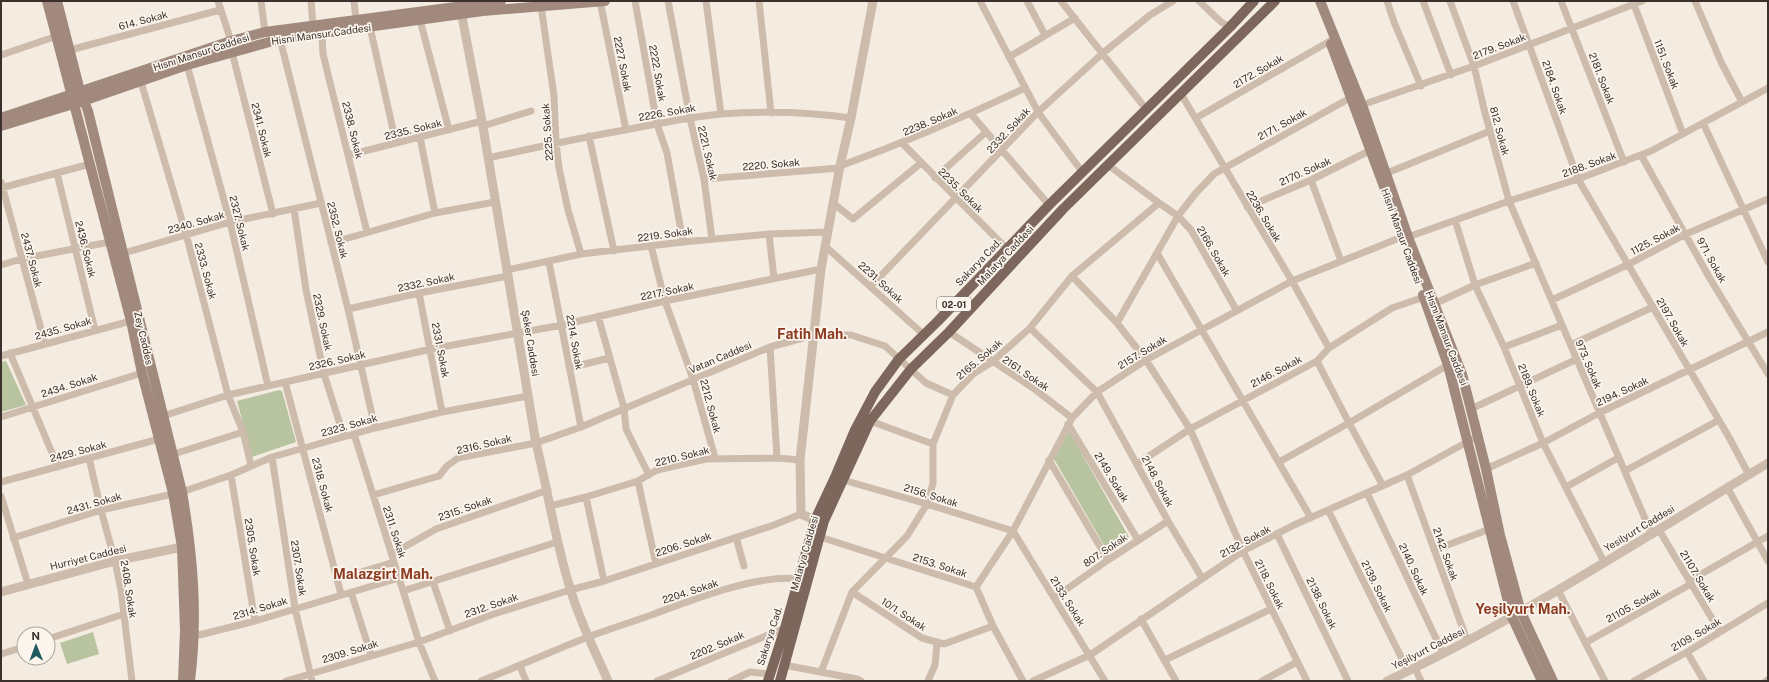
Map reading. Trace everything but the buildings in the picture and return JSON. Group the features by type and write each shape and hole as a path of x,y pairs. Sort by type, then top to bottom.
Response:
{"main road":[{"name":"Zey Caddes","path":"47,1 78,98 88,111 163,416 174,454 182,547 185,630 183,681"},
{"name":"Zey Caddes","path":"57,1 70,50 90,164 131,321 142,373 160,439 178,493 190,545 195,636 190,681"},
{"name":"Hısnı Mansur Caddesi","path":"1,118 78,98 231,47 265,32 501,1"},
{"name":"Hisni Mansur Caddesi","path":"1,126 78,98 141,82 187,66 231,47 420,20 460,7 541,6 605,1"},
{"name":"Sakarya Cad.","path":"769,678 800,579 815,520 836,476 854,430 875,392 899,359 923,334 1049,205 1230,28 1254,1"},
{"name":"Malatya Caddesi","path":"780,681 824,521 870,422 911,369 949,332 1064,209 1275,1"},
{"name":"Hisni Mansur Caddesi","path":"1314,1 1350,98 1405,237 1448,365 1490,529 1517,614 1542,681"},
{"name":"Hısnı Mansur Caddesi","path":"1320,1 1362,105 1387,173 1405,237 1462,374 1486,469 1517,614 1553,681"}],"street":[{"name":"2341. Sokak","path":"218,1 273,214"},
{"path":"261,1 265,32"},
{"path":"311,1 314,25"},
{"path":"354,1 356,19"},
{"name":"2227. Sokak","path":"600,1 626,130"},
{"name":"2222. Sokak","path":"634,1 656,124 667,153 683,242"},
{"name":"2221. Sokak","path":"668,1 690,118 704,179 712,239"},
{"path":"706,1 721,114"},
{"path":"759,1 771,113"},
{"path":"815,520 801,514 800,460 821,269 840,167 852,118 873,1"},
{"path":"980,1 1038,112 1083,172"},
{"path":"1027,1 1045,36"},
{"path":"1061,1 1146,109"},
{"name":"2332. Sokak","path":"870,286 1002,152 1038,112 1103,53 1150,16 1173,1"},
{"path":"1199,1 1221,22 1230,28"},
{"path":"1388,1 1394,22 1421,86"},
{"path":"1423,1 1451,75"},
{"name":"812. Sokak","path":"1450,1 1474,66 1509,201"},
{"name":"2184. Sokak","path":"1513,1 1578,179"},
{"name":"2181. Sokak","path":"1561,1 1624,162"},
{"name":"2179. Sokak","path":"1362,105 1451,75 1642,1"},
{"path":"1695,1 1721,62 1742,102"},
{"name":"1151. Sokak","path":"1634,3 1683,134"},
{"name":"2225. Sokak","path":"541,6 554,96 556,143 568,210 581,254"},
{"name":"Şeker Caddesi","path":"460,7 488,158 536,443 548,490 557,542 570,590 608,681"},
{"name":"614. Sokak","path":"70,50 220,10"},
{"path":"1010,57 1075,18"},
{"path":"420,20 449,130"},
{"path":"370,27 396,143"},
{"name":"2338. Sokak","path":"322,34 323,54 367,232"},
{"path":"1,55 57,36"},
{"name":"2352. Sokak","path":"280,39 348,309 375,428"},
{"name":"2172. Sokak","path":"1196,118 1330,41"},
{"name":"2327. Sokak","path":"187,66 230,222 268,386"},
{"name":"2333. Sokak","path":"141,82 186,234 228,395 243,432 251,465"},
{"name":"2238. Sokak","path":"840,167 971,114 1025,88"},
{"name":"2188. Sokak","path":"1405,237 1624,162 1683,134 1768,88"},
{"name":"2236. Sokak","path":"1181,94 1292,281 1329,348"},
{"name":"2171. Sokak","path":"1117,323 1178,216 1195,194 1214,174 1224,167 1350,98"},
{"name":"2335. Sokak","path":"349,155 531,111"},
{"name":"2226. Sokak","path":"488,158 589,136 721,114 771,113 831,115 852,118"},
{"path":"971,114 1049,205"},
{"path":"1703,123 1768,262"},
{"path":"1387,173 1490,131"},
{"path":"935,178 986,132"},
{"path":"589,136 614,251"},
{"path":"420,137 435,213"},
{"name":"2235. Sokak","path":"902,143 1007,249"},
{"name":"2170. Sokak","path":"1247,207 1311,180 1371,150"},
{"name":"971. Sokak","path":"1641,155 1709,277 1768,374"},
{"path":"833,203 853,219 921,163"},
{"path":"2,185 90,164"},
{"name":"2166. Sokak","path":"1108,165 1178,216 1191,230 1237,311"},
{"name":"2220. Sokak","path":"704,179 840,167"},
{"name":"2436. Sokak","path":"57,173 95,330"},
{"name":"2197. Sokak","path":"1578,179 1629,264 1749,475"},
{"path":"1311,180 1341,261"},
{"name":"2437. Sokak","path":"2,185 45,344"},
{"name":"1125. Sokak","path":"1552,300 1629,264 1686,234 1768,199"},
{"name":"973. Sokak","path":"1509,201 1624,472 1655,532"},
{"path":"331,243 435,213 495,202"},
{"name":"2340. Sokak","path":"124,253 230,222 321,203"},
{"name":"2165. Sokak","path":"821,672 852,592 906,536 927,504 933,483 934,444 952,395 973,374 992,362 1030,328 1072,276 1159,203"},
{"name":"2329. Sokak","path":"294,209 306,290 324,374 344,437"},
{"name":"2189. Sokak","path":"1455,220 1474,285 1504,347 1542,443 1604,562"},
{"name":"2219. Sokak","path":"507,273 581,254 712,239 769,234 828,232"},
{"path":"769,234 774,278"},
{"name":"2157. Sokak","path":"976,587 1013,531 1070,421 1097,392 1146,360 1292,281 1405,237"},
{"path":"1,264 110,242"},
{"name":"2212. Sokak","path":"651,246 665,301 693,379 715,458"},
{"name":"2231. Sokak","path":"825,246 923,334"},
{"path":"1157,253 1311,518"},
{"name":"2214. Sokak","path":"549,262 581,427"},
{"path":"1434,304 1474,285 1536,263"},
{"name":"2217. Sokak","path":"518,333 562,325 665,301 821,269"},
{"name":"2332. Sokak","path":"348,309 507,273"},
{"name":"2118. Sokak","path":"1072,276 1117,323 1146,360 1190,429 1243,552 1307,681"},
{"name":"2331. Sokak","path":"419,293 442,412"},
{"name":"2146. Sokak","path":"1137,464 1190,429 1317,361 1329,348 1392,308 1424,297"},
{"path":"1571,345 1653,307"},
{"path":"598,316 624,408 626,429 649,475"},
{"name":"2435. Sokak","path":"1,356 131,321"},
{"path":"1504,347 1562,325"},
{"name":"2148. Sokak","path":"1030,328 1097,392 1168,521 1202,578"},
{"name":"2161. Sokak","path":"949,332 1033,388 1070,421"},
{"name":"2194. Sokak","path":"1486,469 1542,443 1599,413 1690,370 1748,340 1768,332"},
{"name":"2326. Sokak","path":"163,416 228,395 431,349 518,333"},
{"name":"Vatan Caddesi","path":"536,443 581,427 770,347 814,335 851,335 885,346 926,383 952,395"},
{"path":"770,347 777,458"},
{"path":"10,353 58,467"},
{"path":"569,368 610,358"},
{"path":"1471,409 1577,359"},
{"path":"1317,361 1382,486"},
{"path":"1279,462 1448,365"},
{"name":"2434. Sokak","path":"1,417 142,373"},
{"name":"2318. Sokak","path":"285,382 341,594"},
{"name":"2323. Sokak","path":"178,493 231,475 272,457 375,428 442,412 528,396"},
{"path":"1624,472 1719,420"},
{"name":"2149. Sokak","path":"1070,421 1138,540"},
{"path":"870,422 934,444"},
{"path":"174,454 243,432"},
{"name":"2311. Sokak","path":"354,434 419,642 435,681"},
{"name":"2132. Sokak","path":"1033,681 1090,655 1141,619 1243,552 1277,534 1382,486 1468,443 1478,436"},
{"name":"2429. Sokak","path":"1,482 160,439"},
{"name":"2316. Sokak","path":"373,495 439,476 447,466 458,458 536,443"},
{"name":"2307. Sokak","path":"272,457 295,608 311,678"},
{"name":"2408. Sokak","path":"89,458 115,561 124,614 132,679"},
{"name":"2210. Sokak","path":"550,506 638,481 657,470 715,458 777,458 800,460"},
{"path":"1566,487 1618,458"},
{"path":"1049,460 1108,560"},
{"name":"Yesilyurt Caddesi","path":"1517,614 1768,463"},
{"name":"2142. Sokak","path":"1406,474 1467,640"},
{"name":"2305. Sokak","path":"231,475 255,621"},
{"name":"2156. Sokak","path":"843,480 1013,531"},
{"path":"638,481 656,564"},
{"path":"1727,487 1768,561"},
{"name":"2315. Sokak","path":"338,579 393,558 436,529 548,490"},
{"name":"2431. Sokak","path":"13,538 101,510 178,493"},
{"name":"2140. Sokak","path":"1367,493 1442,653"},
{"path":"1,496 28,584"},
{"path":"586,497 604,581"},
{"name":"2139. Sokak","path":"1328,510 1411,670 1421,681"},
{"name":"2206. Sokak","path":"570,590 604,581 656,564 801,514"},
{"name":"807. Sokak","path":"1054,598 1108,560 1168,521"},
{"path":"1434,550 1490,529"},
{"name":"2133. Sokak","path":"1013,531 1105,681"},
{"name":"21107. Sokak","path":"1655,532 1690,583 1720,632"},
{"name":"2138. Sokak","path":"1277,534 1348,681"},
{"name":"21105. Sokak","path":"1585,643 1690,583 1768,536"},
{"path":"736,537 744,566"},
{"name":"2153. Sokak","path":"820,537 976,587 993,626 1023,681"},
{"path":"403,591 557,542"},
{"name":"Hurriyet Caddesi","path":"1,592 115,561 182,547"},
{"name":"2204. Sokak","path":"481,681 589,637 688,601 751,583 785,577 800,579"},
{"name":"2314. Sokak","path":"195,636 255,621 341,594 399,578"},
{"path":"432,582 450,631"},
{"name":"2312. Sokak","path":"419,642 494,614 570,590"},
{"path":"1558,590 1605,681"},
{"path":"351,592 371,655"},
{"name":"10/1. Sokak","path":"852,592 922,638 937,643"},
{"name":"2109. Sokak","path":"1634,681 1687,652 1768,604"},
{"path":"1165,660 1272,610"},
{"path":"56,636 124,614"},
{"name":"Yeşilyurt Caddesi","path":"1387,681 1411,670 1517,614"},
{"path":"1141,619 1176,681"},
{"path":"928,681 935,665 937,643 944,644 993,626"},
{"name":"2202. Sokak","path":"657,681 785,628"},
{"name":"2309. Sokak","path":"286,681 311,678 371,655 419,642"},
{"path":"1,654 16,649"},
{"path":"1687,652 1704,681"},
{"path":"1262,681 1297,662"},
{"path":"784,665 861,681"},
{"path":"520,666 526,681"},
{"path":"731,681 750,672 769,678"}],"green space":[{"path":"6,361 26,405 1,412 1,362"},
{"path":"279,390 282,391 296,442 252,457 237,401"},
{"path":"1069,431 1129,537 1108,552 1054,459"},
{"path":"93,632 99,654 67,664 60,643"}],"district":[{"name":"Fatih Mah.","path":"812,334"},
{"name":"Malazgirt Mah.","path":"383,574"},
{"name":"Yeşilyurt Mah.","path":"1523,609"}]}
